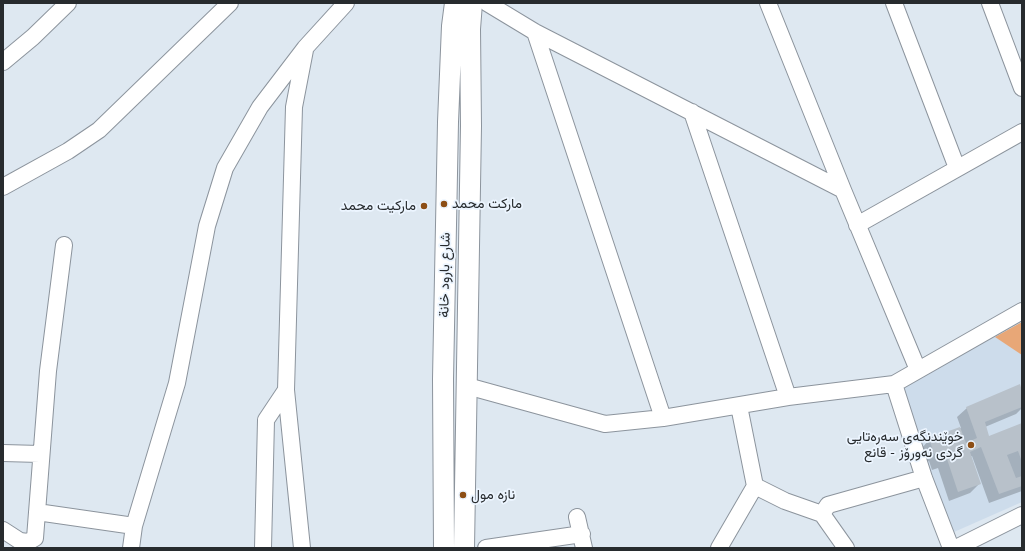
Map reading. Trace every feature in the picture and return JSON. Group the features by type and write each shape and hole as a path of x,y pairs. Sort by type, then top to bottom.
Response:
{"main road":[{"name":"شارع بارود خانة","path":"444,548 443,379 448,122 452,26 455,3"},
{"name":"شارع بارود خانة","path":"464,548 471,126 470,29 472,3"},
{"path":"448,122 471,126"}],"street":[{"path":"3,62 33,37 68,3"},
{"path":"3,188 68,151 99,130 230,3"},
{"path":"131,548 134,526 177,383 207,226 223,175 239,142 260,107 305,48 346,3"},
{"path":"487,3 535,32 843,190"},
{"path":"768,3 843,190 918,370"},
{"path":"894,3 957,168"},
{"path":"990,3 1022,88"},
{"path":"535,32 663,418"},
{"path":"302,548 286,390 294,107 305,48"},
{"path":"692,112 788,397"},
{"path":"857,224 1022,132"},
{"path":"3,530 20,541 28,542 35,538 38,512 40,454 48,371 64,245"},
{"path":"467,386 606,424 663,418 788,397 894,384 1022,311"},
{"path":"894,384 924,478 950,547 1022,515"},
{"path":"263,548 266,420 286,390"},
{"path":"719,548 755,486 739,406"},
{"path":"3,453 40,454"},
{"path":"822,514 828,505 924,478"},
{"path":"755,486 785,501 822,514 846,548"},
{"path":"38,512 134,526"},
{"path":"486,548 583,541 577,517"}],"shaded area":[{"name":"خوێندنگەی سەرەتایی گردی نەورۆز - قانع","path":"1022,322 1022,502 954,532 898,389"},
{"path":"1022,322 1022,355 995,337"}],"building":[{"path":"1020,384 1022,391 1022,407 985,422 989,436 1022,423 1022,462 1018,451 1007,455 1016,478 1022,476 1022,486 999,494 981,447 970,452 981,484 958,492 947,459 942,461 938,452 934,454 929,438 960,427 966,443 977,438 966,407"}],"place":[{"name":"ماركت محمد","path":"444,204"},
{"name":"ماركيت محمد","path":"424,206"},
{"name":"خوێندنگەی سەرەتایی گردی نەورۆز - قانع","path":"971,445"},
{"name":"نازه مول","path":"463,495"}]}
